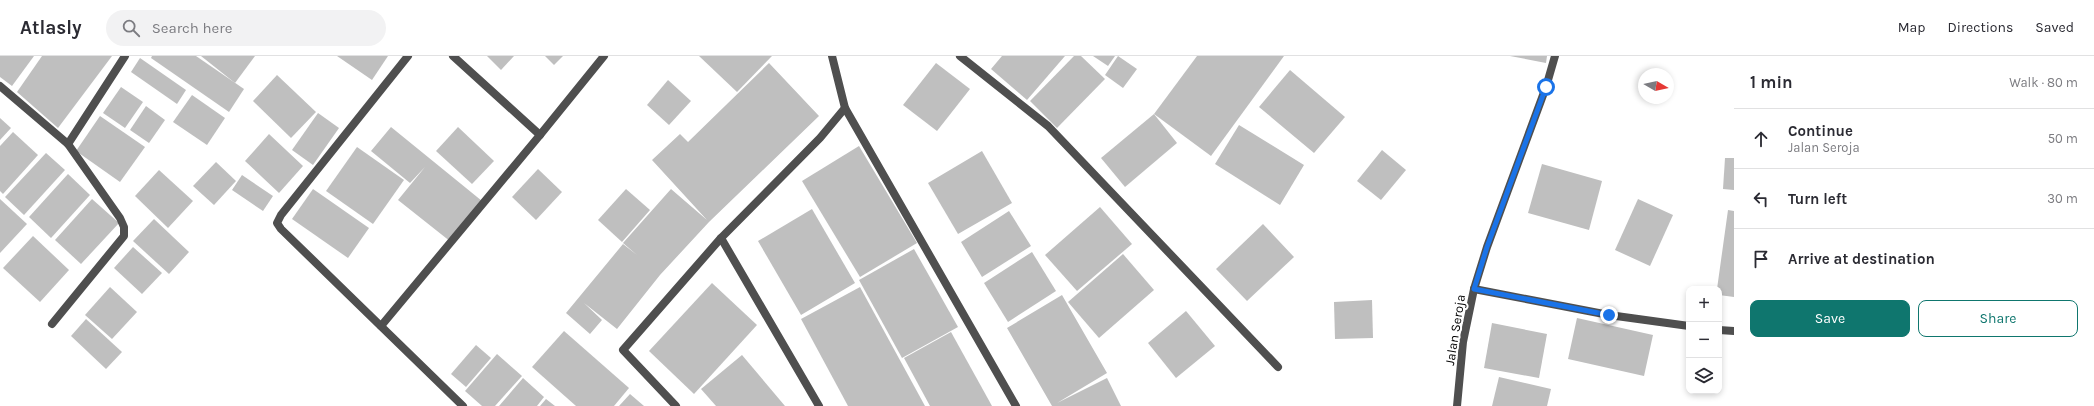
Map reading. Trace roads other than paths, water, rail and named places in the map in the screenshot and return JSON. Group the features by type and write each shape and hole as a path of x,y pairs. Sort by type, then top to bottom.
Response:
{"street":[{"path":"68,144 125,56"},
{"path":"408,56 281,215 277,223 281,229 463,406"},
{"path":"453,56 540,135"},
{"path":"382,326 604,56"},
{"path":"832,56 845,108 1016,406"},
{"name":"Jalan Seroja","path":"1457,406 1463,342 1474,289 1487,247 1546,87 1555,56"},
{"path":"964,57 1048,126 1278,367"},
{"path":"0,86 68,144 120,218 124,227 124,236 52,324"},
{"path":"676,406 623,350 721,238 820,138 845,108"},
{"path":"721,238 819,406"},
{"path":"1474,289 1609,315 1686,326"},
{"path":"1722,330 1734,331"}]}
